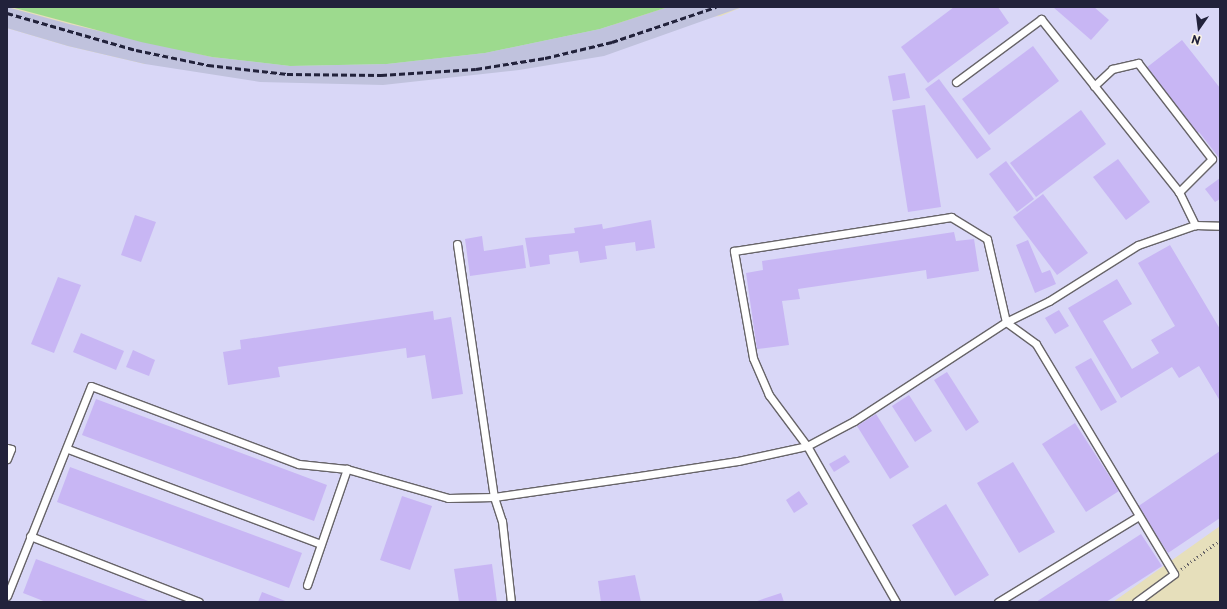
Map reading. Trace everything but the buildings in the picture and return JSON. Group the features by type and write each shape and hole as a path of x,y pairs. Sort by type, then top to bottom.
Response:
{"lane":[{"path":"956,82 1041,20 1179,192 1195,225"},
{"path":"1094,86 1112,69 1138,63 1212,159 1179,192"},
{"path":"896,602 807,446 769,395 753,358 734,251 951,217 987,239 1006,322 1036,344 1174,574 1136,602"},
{"path":"7,596 30,536 68,449 91,386 299,464 347,469 448,498 494,497 738,461 807,446 854,421 1006,322 1049,301 1138,245 1195,225 1220,226"},
{"path":"457,244 494,497 502,521 511,602"},
{"path":"7,448 11,449 7,459"},
{"path":"68,449 321,544"},
{"path":"307,585 347,469"},
{"path":"998,602 1138,516"},
{"path":"30,536 199,602"}],"path":[{"path":"1174,574 1220,540"}],"shaded area":[{"path":"7,7 69,24 212,57 290,66 387,64 485,53 600,29 668,7 742,7 604,56 519,70 383,85 260,82 145,64 68,46 7,28"},
{"path":"742,7 1220,7 1220,526 1113,602 7,602 7,28 68,46 145,64 721,16"}],"green space":[{"path":"11,7 668,7 600,29 485,53 387,64 290,66 212,57 141,42"}],"railway":[{"path":"7,13 136,50 208,65 287,74 381,75 476,69 545,58 612,42 716,7"}]}
